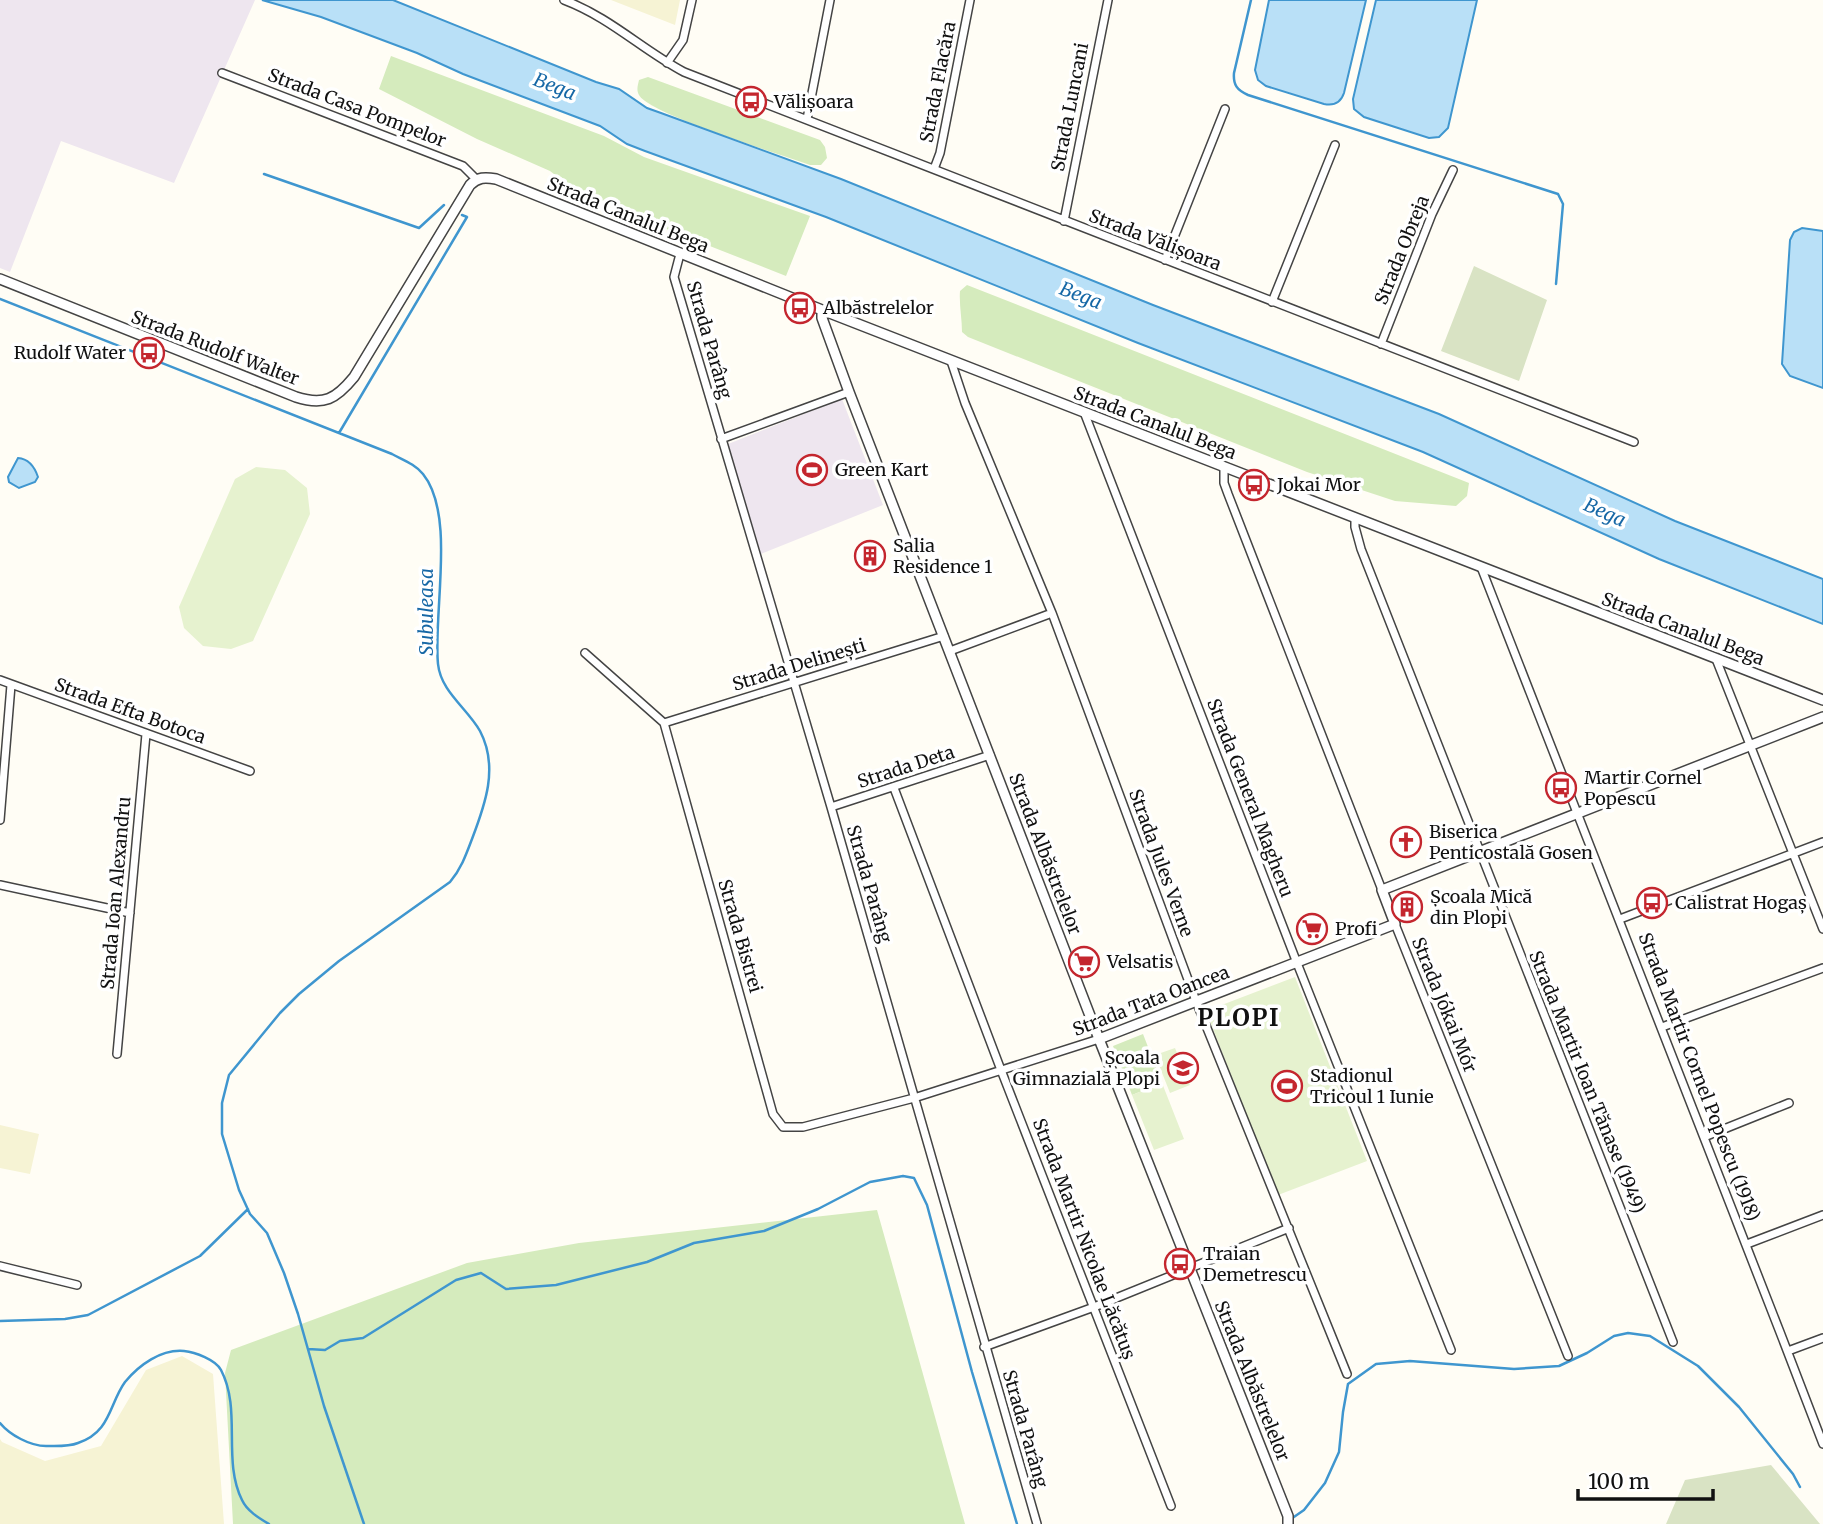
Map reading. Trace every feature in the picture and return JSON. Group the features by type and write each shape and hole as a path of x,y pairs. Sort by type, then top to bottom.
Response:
{"street":[{"name":"Strada Vălișoara","path":"564,0 610,22 684,72 1634,442"},
{"path":"667,63 683,40 692,0"},
{"path":"807,119 830,0"},
{"name":"Strada Flacăra","path":"934,170 940,153 971,0"},
{"name":"Strada Luncani","path":"1064,221 1108,0"},
{"name":"Strada Casa Pompelor","path":"222,73 463,166 476,179"},
{"path":"1165,260 1225,109"},
{"path":"1272,302 1335,145"},
{"name":"Strada Obreja","path":"1381,344 1453,170"},
{"name":"Strada Canalul Bega","path":"476,179 496,179 822,310 1823,700"},
{"name":"Strada Rudolf Walter","path":"0,279 296,397 320,401 337,395 354,377 464,192 476,179"},
{"name":"Strada Parâng","path":"680,254 674,277 831,807 1037,1524"},
{"name":"Strada Albăstrelelor","path":"822,310 821,318 849,392 1099,1039 1288,1516 1288,1524"},
{"name":"Strada Jules Verne","path":"951,360 965,403 1052,613 1196,1002 1348,1374"},
{"path":"721,439 849,392"},
{"name":"Strada General Magheru","path":"1084,412 1451,1350"},
{"name":"Strada Jókai Mór","path":"1224,467 1224,483 1228,494 1395,925 1567,1356"},
{"name":"Strada Martir Ioan Tănase (1949)","path":"1355,518 1361,549 1673,1342"},
{"name":"Strada Martir Cornel Popescu (1918)","path":"1481,567 1823,1444"},
{"path":"950,651 1052,613"},
{"name":"Strada Delinești","path":"664,723 944,636"},
{"path":"586,653 664,723"},
{"path":"1716,659 1823,929"},
{"name":"Strada Efta Botoca","path":"0,680 250,771"},
{"path":"0,820 11,685"},
{"path":"1382,890 1823,717"},
{"name":"Strada Bistrei","path":"664,723 777,1120 783,1126 803,1127 914,1098"},
{"name":"Strada Ioan Alexandru","path":"117,1054 146,734"},
{"name":"Strada Deta","path":"831,807 990,755"},
{"name":"Strada Martir Nicolae Lăcătuș","path":"894,788 1171,1506"},
{"path":"1620,919 1823,842"},
{"path":"0,885 130,914"},
{"name":"Strada Tata Oancea","path":"914,1098 1099,1039 1395,925"},
{"path":"1662,1027 1823,968"},
{"path":"1704,1137 1789,1103"},
{"path":"1747,1244 1823,1215"},
{"path":"984,1347 1094,1307 1289,1228"},
{"path":"0,1266 77,1285"},
{"path":"1788,1351 1823,1338"}],"shaded area":[{"path":"0,0 255,0 174,183 61,141 10,272 0,268"},
{"path":"611,0 680,0 675,25"},
{"path":"842,399 883,505 761,554 728,444"},
{"path":"0,1125 39,1134 30,1174 0,1168"},
{"path":"182,1356 213,1374 224,1524 0,1524 0,1439 45,1461 101,1446 146,1370"}],"green space":[{"path":"391,56 604,136 644,157 810,216 786,276 664,228 571,187 550,171 477,139 379,89"},
{"path":"648,77 820,140 825,147 827,158 821,165 810,165 666,113 639,95 639,80"},
{"path":"1474,266 1547,300 1519,381 1441,351"},
{"path":"967,285 1469,483 1467,496 1456,506 1395,501 1307,472 968,337 962,332 960,301 960,291"},
{"path":"256,467 285,470 307,488 310,514 253,641 231,649 203,646 184,628 179,607 235,479"},
{"name":"Stadionul Tricoul 1 Iunie","path":"1295,977 1367,1161 1278,1195 1206,1011"},
{"path":"1143,1034 1162,1083 1132,1095 1113,1046"},
{"path":"1175,1048 1190,1085 1170,1093 1155,1055"},
{"path":"1162,1083 1184,1139 1154,1150 1132,1095"},
{"path":"877,1210 965,1524 233,1524 225,1373 231,1350 467,1263 579,1243"},
{"path":"1771,1465 1820,1524 1666,1524 1685,1480"}],"water":[{"name":"Bega","path":"262,0 393,0 619,89 647,108 841,179 1153,305 1439,414 1675,521 1823,579 1823,624 1659,559 1423,452 1138,343 826,217 627,144 600,126 463,74 417,53 321,17"},
{"path":"1269,0 1366,0 1344,93 1337,103 1324,104 1266,86 1258,80 1255,70"},
{"path":"1376,0 1477,0 1448,128 1439,137 1429,138 1364,117 1354,109 1353,99"},
{"path":"1802,228 1823,231 1823,388 1790,376 1782,364 1790,240 1794,232"},
{"path":"18,458 31,464 38,477 35,482 19,488 9,482 8,477"}],"waterway":[{"path":"1251,0 1234,73 1238,89 1248,95 1558,194 1563,204 1556,284"},
{"path":"264,174 419,228 444,205"},
{"path":"339,433 467,217 462,215"},
{"name":"Subuleasa","path":"0,299 392,454 420,471 433,492 439,514 441,538 437,643 440,674 449,691 480,731 489,758 488,786 477,826 463,862 450,882 339,961 280,1013 229,1075 222,1103 222,1134 239,1190 250,1214 267,1233 284,1273 324,1406 364,1524"},
{"path":"308,1349 325,1350 340,1341 363,1338 456,1280 481,1273 506,1289 556,1285 647,1262 694,1243 764,1231 818,1209 870,1182 903,1176 914,1178 927,1205 1017,1524"},
{"path":"0,1321 65,1319 88,1315 200,1256 248,1209"},
{"path":"1291,1519 1304,1510 1325,1483 1339,1452 1348,1384 1376,1364 1410,1361 1514,1369 1559,1366 1614,1336 1628,1333 1650,1336 1698,1366 1739,1407 1793,1474 1800,1487"},
{"path":"0,1423 15,1436 40,1446 78,1443 89,1438 103,1425 125,1382 144,1364 159,1355 175,1351 199,1355 218,1366 227,1385 232,1418 233,1468 242,1500 250,1511 269,1524"}],"place":[{"name":"Vălișoara","path":"751,102"},
{"name":"Albăstrelelor","path":"800,308"},
{"name":"Rudolf Water","path":"149,353"},
{"name":"Green Kart","path":"812,470"},
{"name":"Jokai Mor","path":"1254,485"},
{"name":"Salia Residence 1","path":"870,556"},
{"name":"Martir Cornel Popescu","path":"1561,788"},
{"name":"Biserica Penticostală Gosen","path":"1406,842"},
{"name":"Calistrat Hogaș","path":"1652,903"},
{"name":"Școala Mică din Plopi","path":"1407,907"},
{"name":"Profi","path":"1312,929"},
{"name":"Velsatis","path":"1084,962"},
{"name":"Școala Gimnazială Plopi","path":"1183,1068"},
{"name":"Stadionul Tricoul 1 Iunie","path":"1287,1086"},
{"name":"Traian Demetrescu","path":"1180,1264"}],"district":[{"name":"PLOPI","path":"1239,1018"}]}
